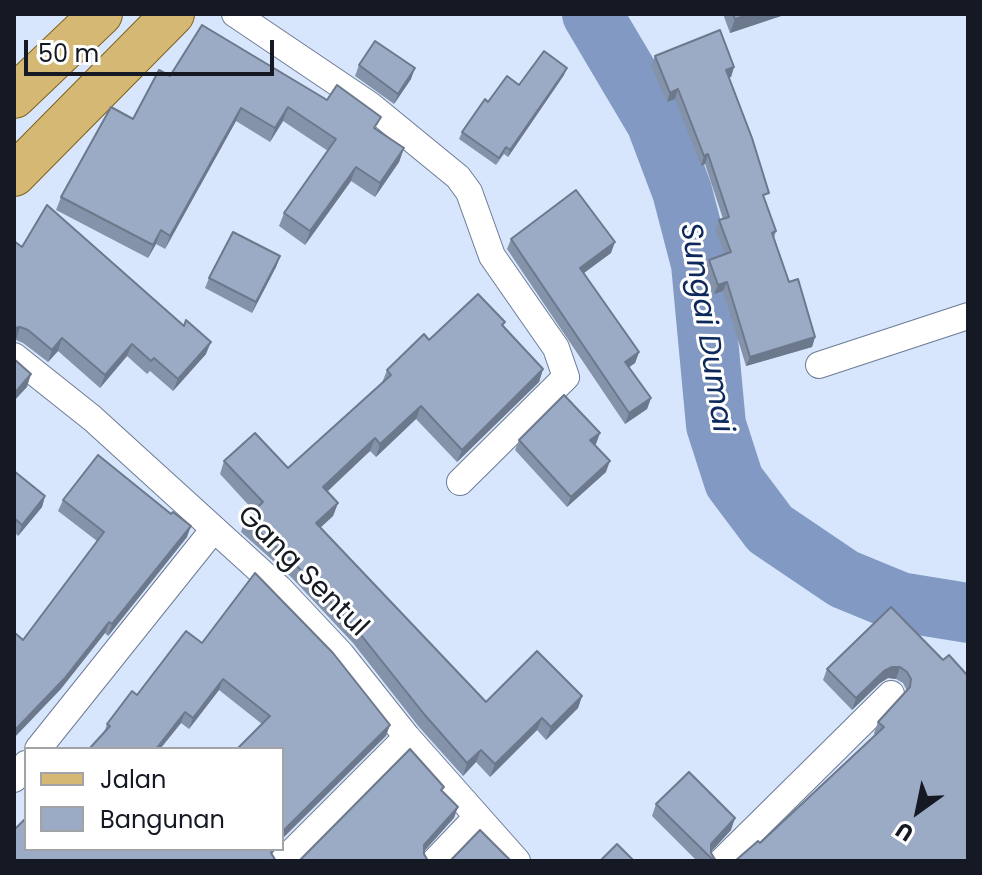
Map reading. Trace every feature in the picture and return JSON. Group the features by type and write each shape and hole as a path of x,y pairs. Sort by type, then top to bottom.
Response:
{"main road":[{"path":"14,97 101,14"},
{"path":"14,175 173,14"}],"street":[{"path":"235,14 370,105 458,177 469,192 492,256 556,348 566,377 460,482"},
{"path":"819,365 968,316"},
{"name":"Gang Sentul","path":"14,356 92,418 279,588 341,654 407,737 517,861"},
{"path":"40,747 214,529"},
{"path":"722,861 891,694"},
{"path":"283,861 407,737"},
{"path":"435,861 477,817"}],"building":[{"path":"733,14 750,14 735,19"},
{"path":"202,25 327,100 337,85 381,117 374,128 404,148 380,183 356,167 310,231 284,213 336,139 288,107 275,128 241,108 170,236 161,230 153,245 61,197 111,107 133,119 159,70 170,76"},
{"path":"720,30 734,67 726,70 769,193 763,195 776,231 772,233 789,282 798,279 815,337 750,357 727,282 718,285 709,260 731,252 719,220 729,217 708,154 704,156 678,89 670,93 655,56"},
{"path":"375,41 415,68 398,94 359,65"},
{"path":"544,51 567,68 510,150 506,147 499,158 462,132 485,99 488,102 507,76 519,85"},
{"path":"576,190 615,242 580,268 639,352 625,362 651,398 629,413 511,239"},
{"path":"47,205 184,326 186,320 211,342 178,379 132,344 105,375 62,338 52,350 28,330 14,328 14,241 22,247"},
{"path":"233,232 280,256 256,302 209,278"},
{"path":"478,294 543,369 462,450 421,406 380,444 375,438 323,487 338,503 316,523 486,702 537,651 582,696 551,727 542,718 495,764 481,750 467,763 357,630 295,564 245,519 263,502 224,461 255,433 288,468 391,375 387,370 424,334 429,340"},
{"path":"14,359 31,374 14,394"},
{"path":"564,395 600,433 590,440 610,461 571,497 519,440"},
{"path":"98,455 171,514 173,512 191,526 112,624 109,622 64,679 14,731 14,634 23,640 104,532 63,500"},
{"path":"14,471 45,496 22,525 14,518"},
{"path":"255,573 333,653 390,725 284,830 284,747 239,747 270,716 223,679 193,718 185,712 158,747 91,747 110,726 107,724 132,691 137,695 186,631 202,643"},
{"path":"891,607 943,660 949,655 968,676 968,861 735,861 758,841 760,843 884,727 878,722 910,687 911,679 907,672 900,667 892,667 856,698 827,669"},
{"path":"410,749 458,807 424,845 428,861 299,861"},
{"path":"689,772 735,818 711,844 711,853 716,861 656,804"},
{"path":"24,820 24,851 272,851 276,861 14,861 14,830"},
{"path":"480,830 511,861 450,861"},
{"path":"617,844 634,861 600,861"}],"waterway":[{"name":"Sungai Dumai","path":"592,14 656,122 682,191 701,264 716,425 734,481 770,529 844,579 900,602 968,613"}]}
